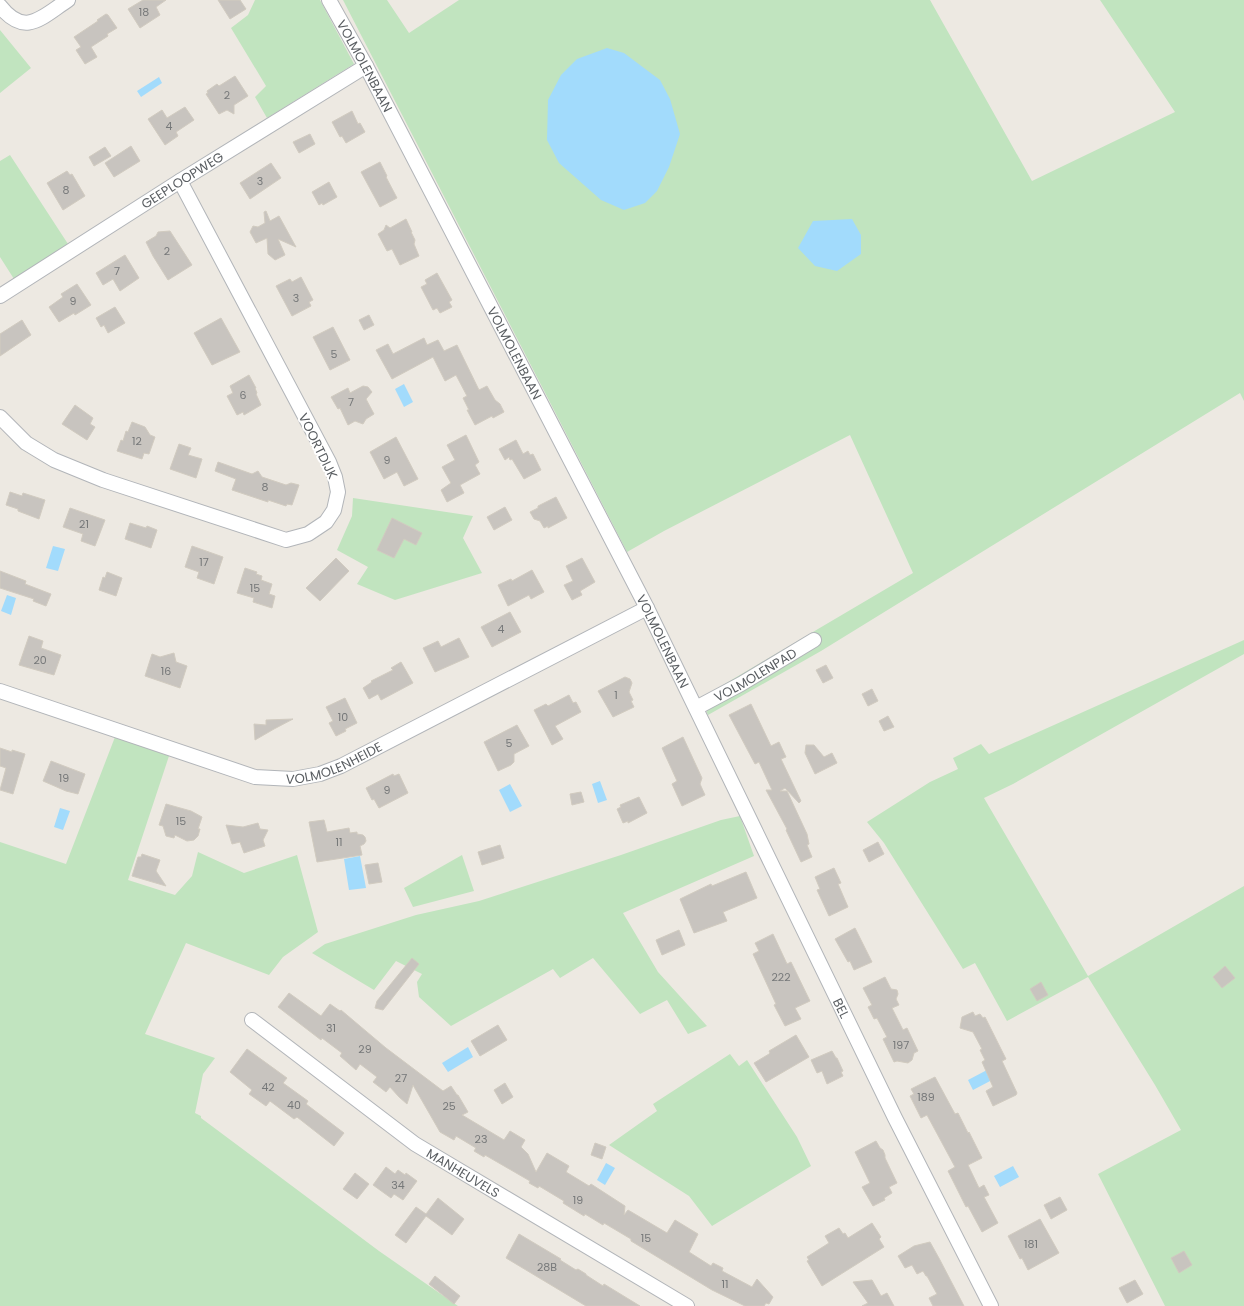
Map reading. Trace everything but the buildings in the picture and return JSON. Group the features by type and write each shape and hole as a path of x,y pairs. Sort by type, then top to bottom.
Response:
{"street":[{"path":"0,6 7,16 20,24 33,22 68,0"},
{"name":"VOLMOLENBAAN","path":"330,0 366,66 647,608 696,708"},
{"name":"GEEPLOOPWEG","path":"0,296 180,181 366,66"},
{"name":"VOORTDIJK","path":"0,417 26,443 54,460 103,480 254,530 286,540 308,534 326,522 334,510 338,492 331,467 180,181"},
{"name":"VOLMOLENHEIDE","path":"0,691 255,777 293,779 320,774 341,766 647,608"},
{"name":"VOLMOLENPAD","path":"696,708 741,684 814,640"},
{"name":"BEL","path":"696,708 894,1118 991,1306"},
{"name":"MANHEUVELS","path":"252,1020 415,1144 687,1306"}],"green space":[{"path":"255,0 320,0 354,64 267,118 255,97 266,86 231,28 248,15"},
{"path":"343,0 387,0 409,33 459,0 930,0 1032,181 1175,112 1100,0 1244,0 1244,401 1240,393 821,651 708,715 701,698 913,573 850,435 664,531 627,552"},
{"path":"0,30 31,68 0,93"},
{"path":"10,155 68,244 14,279 0,257 0,161"},
{"path":"353,498 473,516 463,538 482,573 395,600 357,584 368,567 337,550 352,516"},
{"path":"1244,640 1244,654 1013,784 984,798 1088,976 1244,886 1244,1306 1165,1306 1098,1174 1181,1130 1155,1085 1088,977 1007,1021 975,963 963,969 884,843 867,822 930,782 958,769 953,758 981,744 989,754"},
{"path":"115,737 169,756 128,880 175,895 192,876 198,852 244,873 297,855 318,932 283,957 269,975 186,943 145,1034 215,1058 203,1074 195,1113 201,1116 201,1118 379,1251 458,1306 0,1306 0,842 66,864"},
{"path":"740,816 754,856 623,913 658,972 707,1026 688,1034 667,1000 640,1014 593,958 560,978 553,969 451,1026 419,997 417,982 422,974 396,961 374,990 312,953 325,944 416,915 479,901 621,855 721,820"},
{"path":"462,855 474,891 413,907 404,888"},
{"path":"730,1054 739,1066 747,1060 797,1137 811,1166 712,1226 689,1196 609,1145 657,1111 653,1104"}],"water":[{"path":"607,48 624,53 660,80 670,99 680,134 669,167 657,191 645,203 624,210 601,200 559,163 547,140 548,100 561,75 577,59"},
{"path":"159,77 162,83 141,97 137,91"},
{"path":"852,219 861,235 861,254 837,271 815,266 798,248 813,221"},
{"path":"404,384 413,402 404,407 395,389"},
{"path":"53,546 65,549 58,571 46,568"},
{"path":"7,595 16,598 11,615 1,611"},
{"path":"600,781 607,800 598,803 592,784"},
{"path":"510,784 522,806 510,812 499,790"},
{"path":"60,808 70,811 63,830 54,827"},
{"path":"360,856 366,888 349,890 344,859"},
{"path":"468,1047 473,1057 448,1072 442,1063"},
{"path":"987,1070 992,1080 973,1090 968,1080"},
{"path":"606,1163 615,1168 605,1185 597,1180"},
{"path":"1013,1166 1019,1177 1000,1187 994,1176"}]}
